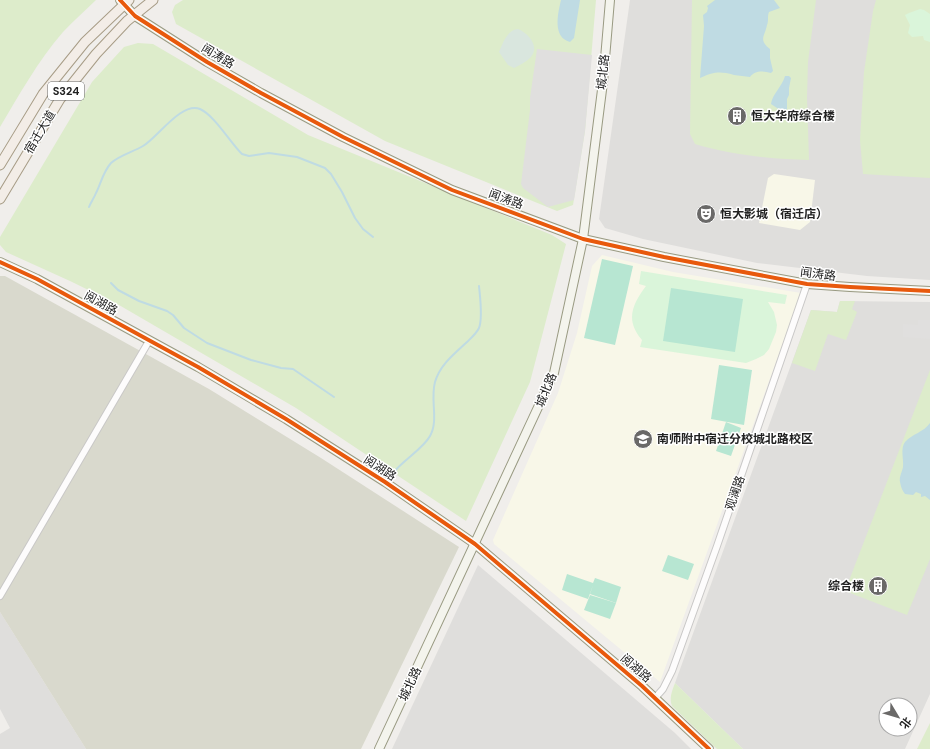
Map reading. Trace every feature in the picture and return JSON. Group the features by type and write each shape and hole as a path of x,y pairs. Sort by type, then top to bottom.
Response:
{"main road":[{"name":"宿迁大道","path":"0,199 60,99 96,54 127,21 153,0"},
{"name":"宿迁大道","path":"0,165 43,94 85,42 124,1"}],"street":[{"name":"城北路","path":"379,749 554,374 583,239 603,82 610,0"},
{"name":"闻涛路","path":"124,1 135,16 207,62 343,137 452,190 583,239 664,257 807,284 930,291"},
{"name":"阅湖路","path":"0,262 37,279 198,367 286,419 385,482 475,544 655,698 709,749"},
{"name":"观澜路","path":"655,698 667,682 677,656 807,284"},
{"path":"0,596 149,341"}],"shaded area":[{"path":"630,0 930,0 930,280 867,276 757,263 643,239 605,228 599,219"},
{"path":"518,29 532,40 534,49 531,57 514,68 508,65 499,52 508,34"},
{"path":"537,49 592,55 585,131 574,200 548,207 523,188 521,184"},
{"path":"774,174 815,180 810,222 800,230 759,223 768,178"},
{"name":"南师附中宿迁分校城北路校区","path":"602,255 673,272 801,293 660,682 494,544 493,540 558,393 577,333 592,266"},
{"path":"0,276 5,276 209,389 321,458 459,547 361,749 86,749 0,612"},
{"path":"840,301 930,302 930,694 918,720 918,697 878,697 878,737 910,737 905,749 743,749 675,683 811,310 837,312"},
{"path":"918,320 930,320 930,339 903,337 903,324 918,325"},
{"path":"478,565 675,733 691,749 392,749"},
{"path":"0,612 86,749 0,749 0,734 10,728 0,709"}],"green space":[{"path":"0,0 96,0 54,43 29,78 0,127"},
{"path":"183,0 596,0 585,131 573,205 557,211 385,141 176,24 172,12 175,5"},
{"path":"692,0 816,0 808,62 807,97 809,160 752,156 695,144 690,134"},
{"path":"876,0 930,0 930,178 863,174 860,140 864,72"},
{"path":"920,9 930,14 930,42 924,40 923,36 912,37 908,33 910,25 905,15"},
{"path":"138,43 153,44 308,135 552,235 566,244 530,382 466,521 296,408 119,305 6,252 0,245 0,237 92,82 124,47"},
{"path":"602,259 633,266 615,345 584,338"},
{"path":"641,271 787,295 785,304 768,302 774,312 777,325 776,332 769,349 764,355 746,363 640,347 642,340 633,326 632,313 637,300 646,286 639,284"},
{"path":"671,288 743,299 735,352 663,341"},
{"path":"840,301 855,301 852,309 857,312 846,340 828,334 815,371 792,363 811,310 837,312"},
{"path":"719,365 752,370 744,425 711,419"},
{"path":"930,370 930,559 907,615 845,591"},
{"path":"726,422 741,428 731,456 716,451"},
{"path":"668,555 694,564 688,580 662,571"},
{"path":"567,574 593,583 595,578 621,587 616,603 590,594 593,585 588,599 562,590"},
{"path":"590,595 616,603 610,619 584,610"},
{"path":"675,683 743,749 717,749 672,706 671,697"},
{"path":"930,723 930,749 917,749"}],"water":[{"path":"561,0 580,0 574,38 570,42 564,39 558,30"},
{"path":"715,0 774,0 780,8 769,12 768,23 763,38 764,43 770,49 770,58 773,71 771,73 759,72 754,73 750,77 717,73 709,74 700,78 704,26 703,15 707,12 707,6"},
{"path":"785,76 789,76 791,78 789,95 787,99 787,109 783,112 771,104 773,97 782,84"},
{"path":"930,423 930,500 925,496 921,497 921,494 916,492 913,495 905,494 902,488 900,476 903,467 902,451 905,442 925,429"}],"waterway":[{"path":"89,207 104,174 111,163 149,142 178,115 185,110 193,108 200,109 211,117 242,154 249,156 269,153 297,157 325,168 331,174 342,192 355,218 363,229 373,237"},
{"path":"111,283 118,290 139,301 167,311 173,315 184,328 207,343 251,360 281,368 293,369 334,397"},
{"path":"393,473 427,441 433,430 433,396 437,376 448,360 473,336 479,328 481,313 479,286"}],"cycle path":[{"path":"120,0 135,16 207,62 343,137 452,190 583,239 664,257 807,284 930,291"},
{"path":"0,262 37,279 198,367 286,419 385,482 475,544 642,686 709,749"}],"place":[{"name":"恒大华府综合楼","path":"737,116"},
{"name":"恒大影城（宿迁店）","path":"706,214"},
{"name":"南师附中宿迁分校城北路校区","path":"643,439"},
{"name":"综合楼","path":"878,586"}]}
